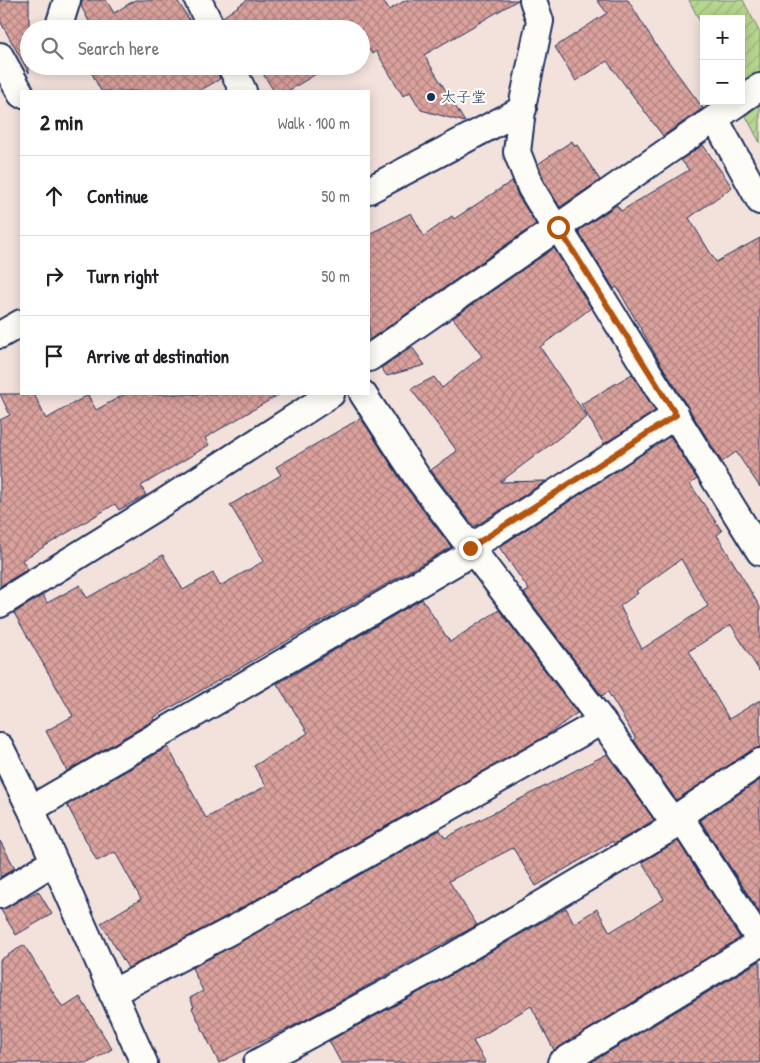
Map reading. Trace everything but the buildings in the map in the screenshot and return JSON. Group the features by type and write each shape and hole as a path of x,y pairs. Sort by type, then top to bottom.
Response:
{"street":[{"path":"61,20 67,0"},
{"path":"198,0 208,20"},
{"path":"533,0 540,21 522,109 517,152 531,188 676,415 760,552"},
{"path":"0,56 20,92"},
{"path":"235,75 243,90"},
{"path":"370,357 760,87"},
{"path":"731,108 760,201"},
{"path":"370,189 522,109"},
{"path":"0,335 20,324"},
{"path":"0,604 164,502 328,395"},
{"path":"364,395 417,477 602,721 667,813 687,828 760,942 561,1063"},
{"path":"31,809 472,550 676,415"},
{"path":"112,993 242,924 602,721"},
{"path":"0,748 31,809 52,862 144,1063"},
{"path":"257,1063 442,963 676,821 760,762"},
{"path":"0,895 52,862"}],"green space":[{"path":"689,0 743,0 760,33 760,143 740,105 745,105 745,15 700,15 700,22"}],"place":[{"name":"太子堂","path":"431,97"}],"route":[{"path":"470,548 676,415 558,227"}]}
